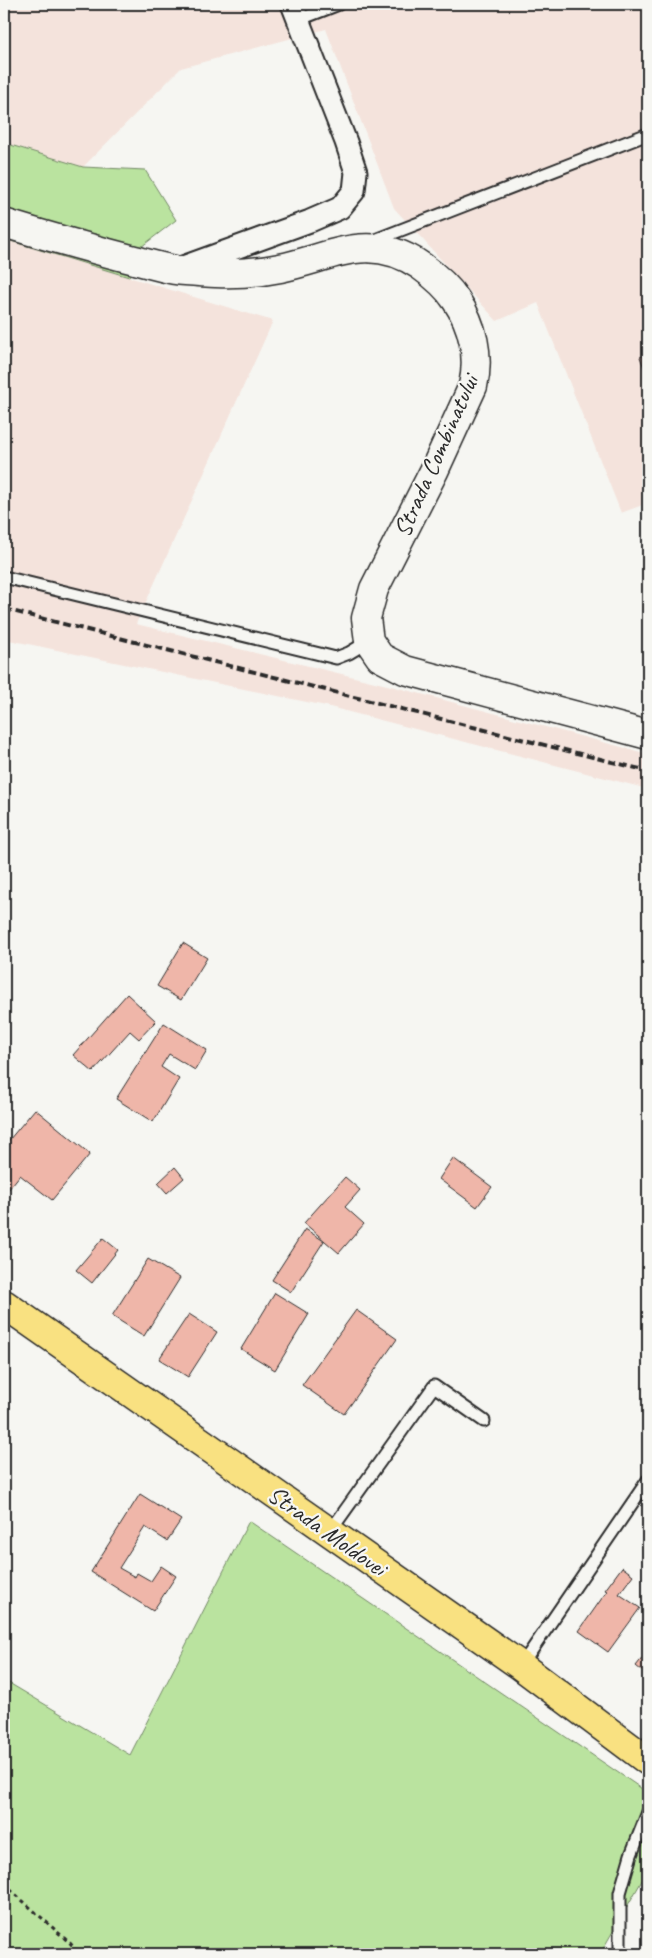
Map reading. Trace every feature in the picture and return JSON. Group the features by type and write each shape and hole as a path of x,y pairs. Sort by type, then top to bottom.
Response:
{"main road":[{"name":"Strada Moldovei","path":"4,1304 521,1666 648,1761"}],"street":[{"path":"175,270 310,221 340,208 354,191 356,172 295,12"},
{"name":"Strada Combinatului","path":"4,223 63,242 175,270 222,273 251,272 281,268 349,250 370,248 390,251 410,259 434,275 450,290 462,309 472,331 476,357 476,373 473,386 434,471 374,589 366,618 369,641"},
{"path":"369,641 380,657 405,670 648,735"}],"lane":[{"path":"295,12 339,4"},
{"path":"349,250 648,134"},
{"path":"4,577 336,658 349,653 369,641"},
{"path":"329,1533 434,1386 484,1420"},
{"path":"521,1666 648,1480"},
{"path":"620,1954 620,1893 631,1855 648,1812"}],"path":[{"path":"4,1884 71,1944 78,1954"}],"shaded area":[{"path":"4,4 648,4 648,503 621,513 538,303 497,321 394,208 326,29 181,68 83,167 4,143"},
{"path":"4,239 273,321 136,624 387,685 648,754 648,789 326,706 4,639"}],"green space":[{"path":"4,143 83,167 145,170 176,220 141,247 129,277 4,239"},
{"path":"249,1521 648,1793 648,1870 600,1954 4,1954 4,1680 130,1755"}],"building":[{"path":"648,354 648,378 640,357"},
{"path":"183,943 207,958 181,1000 157,986"},
{"path":"127,994 156,1021 139,1039 130,1031 93,1072 73,1055"},
{"path":"164,1023 207,1050 195,1070 169,1054 161,1067 179,1079 153,1122 116,1099"},
{"path":"35,1109 90,1154 52,1200 20,1175 4,1195 4,1146"},
{"path":"453,1158 492,1187 477,1207 439,1179"},
{"path":"175,1167 184,1178 167,1193 158,1183"},
{"path":"345,1177 360,1190 345,1207 364,1224 339,1253 304,1223"},
{"path":"305,1229 324,1241 291,1292 272,1280"},
{"path":"103,1238 118,1250 92,1283 76,1270"},
{"path":"148,1259 180,1278 144,1336 112,1316"},
{"path":"275,1293 309,1314 275,1370 241,1349"},
{"path":"356,1310 397,1339 344,1414 302,1385"},
{"path":"189,1314 217,1332 188,1377 159,1359"},
{"path":"140,1494 181,1520 167,1541 145,1527 119,1568 135,1577 137,1573 151,1581 161,1566 176,1576 153,1611 91,1572"},
{"path":"622,1567 633,1575 619,1594 640,1608 608,1652 579,1631"},
{"path":"648,1651 648,1676 636,1666"}],"railway":[{"path":"4,609 648,771"}]}
